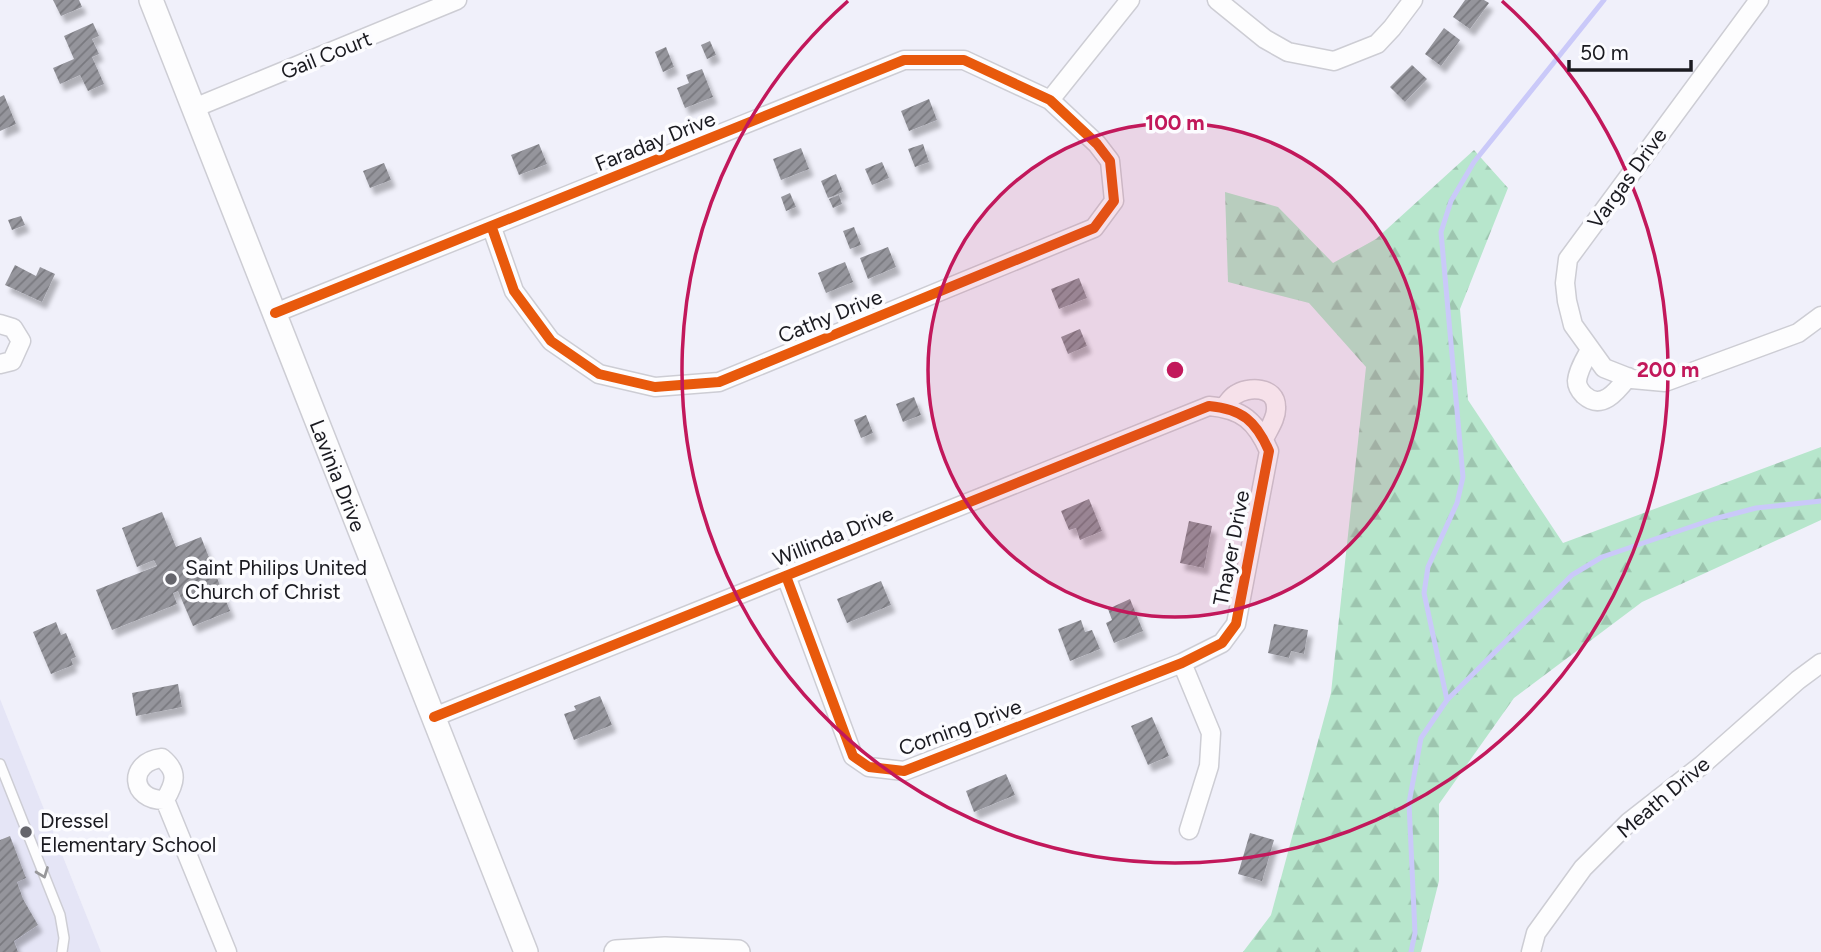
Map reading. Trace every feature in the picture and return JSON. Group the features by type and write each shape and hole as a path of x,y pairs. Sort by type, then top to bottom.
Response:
{"street":[{"name":"Lavinia Drive","path":"151,0 526,952"},
{"name":"Gail Court","path":"194,108 457,0"},
{"path":"1050,100 1130,0"},
{"path":"1217,0 1265,39 1288,52 1334,61 1377,44 1413,0"},
{"name":"Vargas Drive","path":"1628,377 1604,368 1573,325 1565,284 1568,259 1759,0"},
{"name":"Faraday Drive","path":"275,313 492,228 904,60 964,60 1050,100"},
{"name":"Cathy Drive","path":"492,228 514,291 551,341 599,374 654,387 719,382 1094,228 1114,201 1110,161 1097,144 1050,100"},
{"path":"1590,350 1577,381 1579,390 1597,402 1606,400 1628,377 1665,382 1798,333 1821,316"},
{"path":"0,324 13,328 21,341 12,361 0,363"},
{"name":"Willinda Drive","path":"434,717 1209,406 1224,407 1235,395 1253,389 1263,389 1274,398 1277,408 1264,439"},
{"path":"1224,407 1247,418 1264,439"},
{"name":"Thayer Drive","path":"1182,663 1222,643 1236,624 1269,451 1264,439"},
{"name":"Corning Drive","path":"786,576 853,756 869,767 904,771 1182,663"},
{"path":"1182,663 1211,733 1209,766 1189,830"},
{"name":"Meath Drive","path":"1531,952 1536,933 1583,868 1629,822 1702,765 1821,663"},
{"path":"165,800 227,952"},
{"path":"616,952 665,949 738,952"}],"lane":[{"path":"0,764 60,915 64,938 62,952"}],"shaded area":[{"name":"Dressel Elementary School","path":"0,699 101,952 0,952"}],"green space":[{"path":"1474,150 1508,188 1460,309 1468,400 1563,543 1821,447 1821,520 1642,602 1514,698 1439,804 1439,881 1421,952 1243,952 1271,915 1331,693 1366,367 1309,303 1228,282 1225,192 1278,207 1333,263 1376,239"}],"building":[{"path":"53,0 79,0 82,7 61,16"},
{"path":"1465,0 1484,0 1489,3 1470,29 1453,17"},
{"path":"93,23 99,36 92,39 99,54 92,57 104,84 88,91 80,75 60,84 53,68 74,59 64,36"},
{"path":"1444,28 1460,40 1441,66 1425,54"},
{"path":"710,41 716,55 707,59 701,45"},
{"path":"666,47 674,67 663,72 655,52"},
{"path":"1412,65 1427,79 1405,102 1390,87"},
{"path":"702,69 713,97 685,108 677,88 689,83 686,75"},
{"path":"4,95 16,124 0,131 0,97"},
{"path":"929,99 937,120 909,131 901,111"},
{"path":"539,144 547,164 519,175 511,155"},
{"path":"923,144 929,162 915,167 908,149"},
{"path":"801,148 809,169 781,180 773,159"},
{"path":"882,162 889,178 872,185 865,169"},
{"path":"384,163 391,180 370,188 363,171"},
{"path":"836,174 843,192 828,198 821,181"},
{"path":"790,193 796,207 786,211 781,197"},
{"path":"839,195 842,204 833,208 829,199"},
{"path":"21,216 25,225 12,230 8,220"},
{"path":"854,227 861,245 850,249 843,231"},
{"path":"888,247 896,267 868,279 860,258"},
{"path":"845,262 853,282 826,293 818,273"},
{"path":"15,265 36,276 40,267 55,274 42,302 5,285"},
{"path":"1079,278 1087,298 1059,309 1051,289"},
{"path":"1080,329 1087,346 1068,354 1061,337"},
{"path":"914,397 921,415 903,422 896,404"},
{"path":"866,415 873,433 861,438 854,420"},
{"path":"1089,499 1102,531 1080,540 1076,528 1069,530 1061,511"},
{"name":"Saint Philips United Church of Christ","path":"162,512 176,547 201,537 230,611 193,626 178,591 173,593 177,604 112,630 96,590 157,566 154,560 137,567 122,528"},
{"path":"1189,521 1212,526 1204,568 1180,563"},
{"path":"881,581 891,605 847,623 837,599"},
{"path":"1130,599 1143,631 1114,643 1106,623 1112,620 1108,609"},
{"path":"1081,620 1085,632 1092,630 1100,649 1070,661 1058,629"},
{"path":"56,622 61,635 66,633 76,657 71,659 73,665 51,674 33,632"},
{"path":"1274,624 1308,630 1304,654 1291,651 1289,658 1268,653"},
{"path":"178,684 182,707 136,716 132,693"},
{"path":"600,696 612,725 574,740 564,714 576,710 574,706"},
{"path":"1152,717 1169,756 1148,765 1131,726"},
{"path":"1006,774 1015,795 974,812 966,791"},
{"path":"1250,833 1274,840 1262,881 1238,874"},
{"path":"10,836 26,878 17,882 38,925 14,941 18,952 0,952 0,840"}],"waterway":[{"path":"1447,700 1424,593 1428,567 1457,503 1463,477 1441,232 1451,201 1474,162 1604,0"},
{"path":"1411,952 1415,933 1409,803 1421,738 1447,700 1572,575 1602,557 1714,519 1756,508 1821,501"}],"cycle path":[{"path":"275,313 904,60 964,60 1050,100 1097,144 1110,161 1114,201 1094,228 719,382 655,387 599,374 551,341 514,291 492,228"},
{"path":"434,717 1209,406 1230,410 1246,418 1259,432 1269,451 1236,624 1222,643 1182,663 904,771 869,767 853,756 786,576"}],"place":[{"name":"Saint Philips United Church of Christ","path":"171,579"},
{"name":"Dressel Elementary School","path":"26,832"}]}
